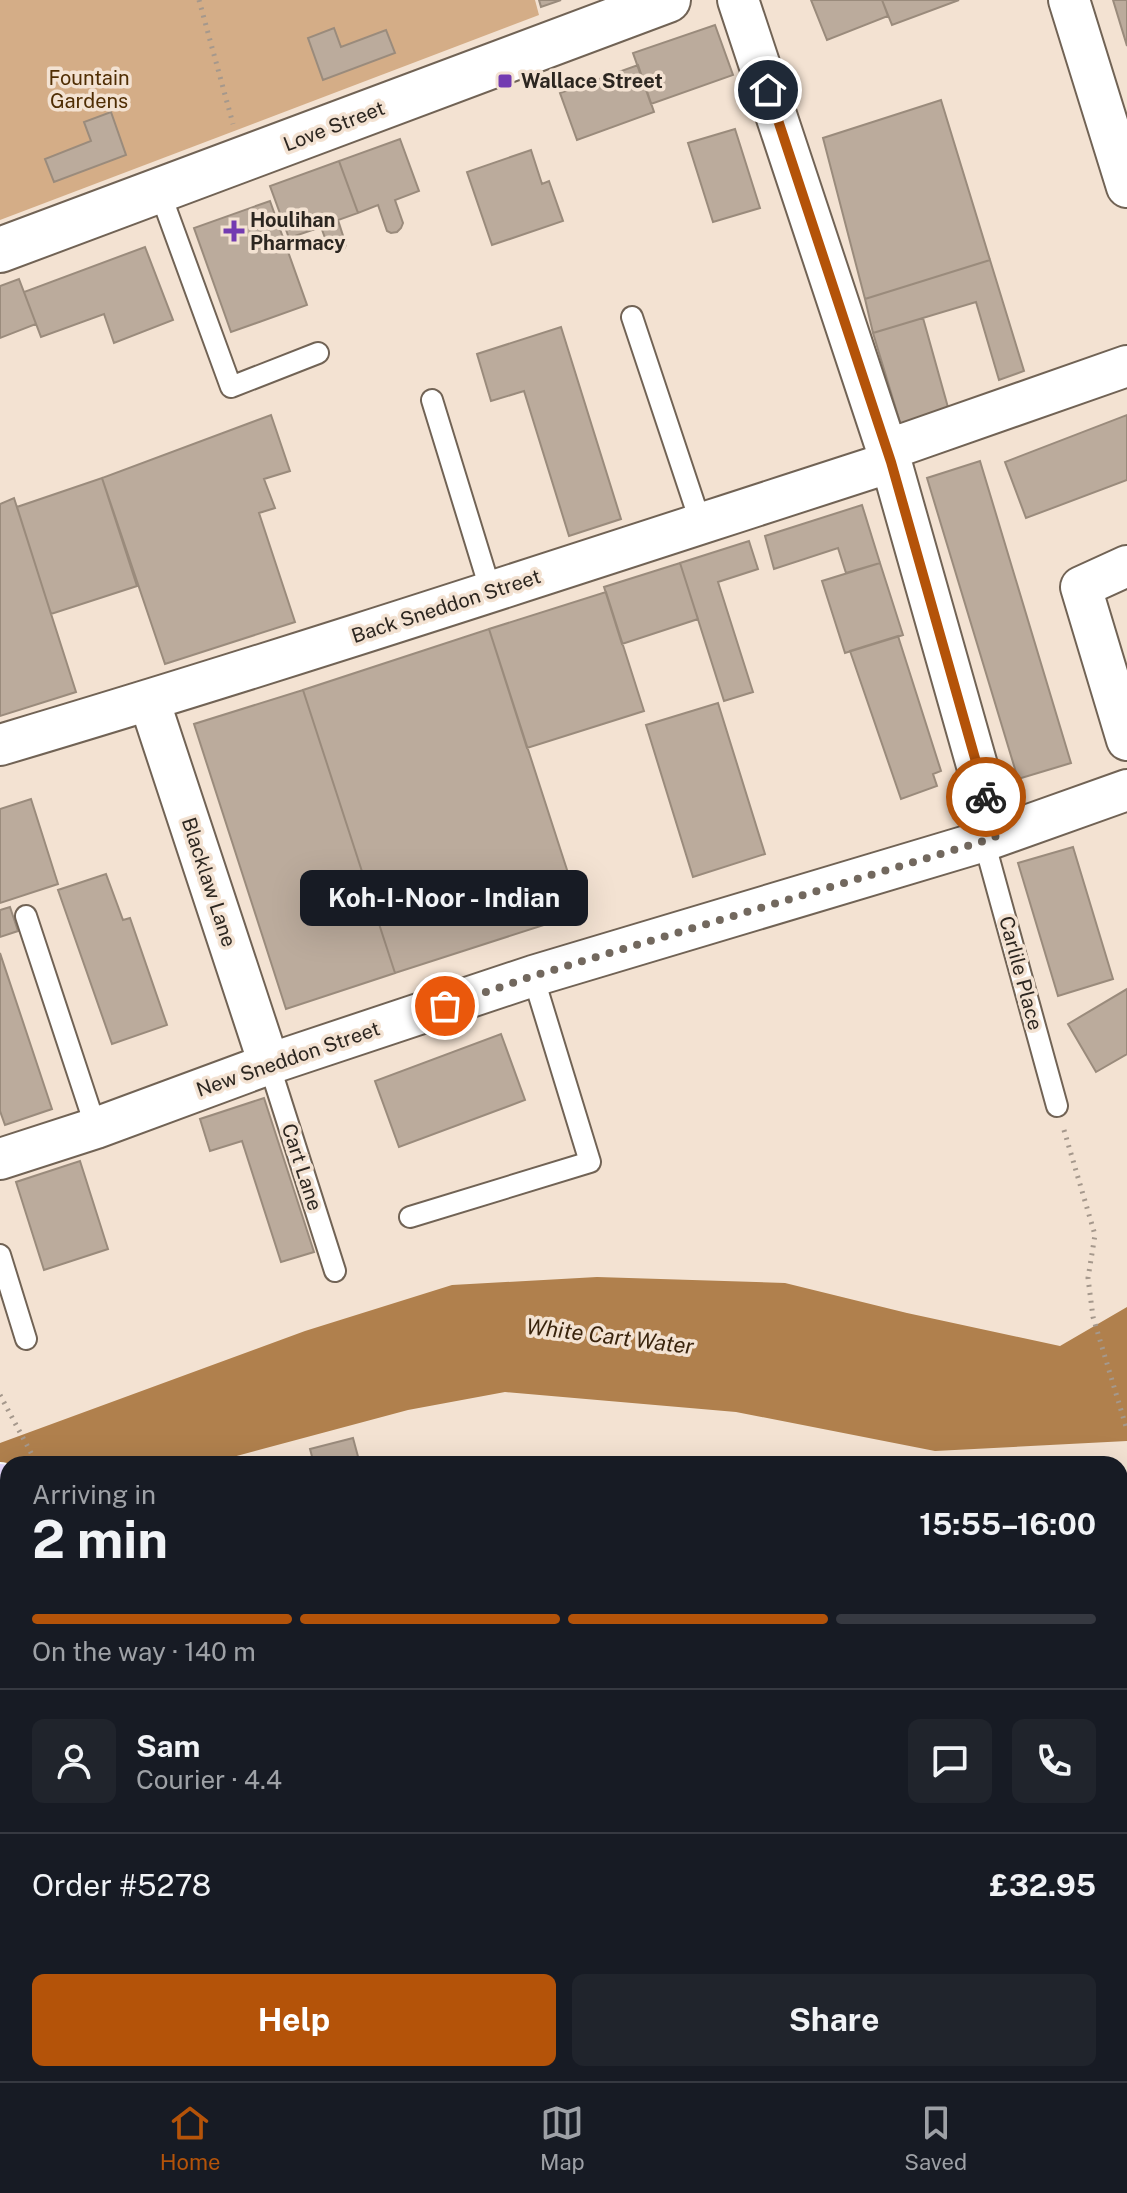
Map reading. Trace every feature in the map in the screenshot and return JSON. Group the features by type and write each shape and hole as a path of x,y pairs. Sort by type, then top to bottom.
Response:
{"street":[{"name":"Love Street","path":"0,250 668,0"},
{"path":"738,0 889,456 990,839"},
{"path":"1069,0 1127,187"},
{"name":"Back Sneddon Street","path":"0,745 701,524 1127,366"},
{"path":"1127,566 1081,587 1127,740"},
{"name":"Blacklaw Lane","path":"149,700 269,1064"},
{"name":"New Sneddon Street","path":"0,1158 96,1128 269,1064 533,976 1123,800"}],"lane":[{"path":"159,190 231,387 318,353"},
{"path":"632,317 701,524"},
{"path":"432,400 491,592"},
{"name":"Carlile Place","path":"990,839 1057,1106"},
{"path":"26,916 96,1128"},
{"path":"410,1217 590,1162 533,976"},
{"name":"Cart Lane","path":"269,1064 335,1271"},
{"path":"0,1255 26,1339"}],"path":[{"path":"199,0 243,160"},
{"path":"1057,1106 1095,1235 1088,1278 1093,1317 1127,1430"},
{"path":"0,1395 33,1456"}],"green space":[{"name":"Fountain Gardens","path":"0,0 535,0 539,15 0,220"}],"water":[{"name":"White Cart Water","path":"597,1277 785,1283 1060,1346 1127,1307 1127,1441 935,1451 736,1412 505,1392 408,1410 237,1456 0,1456 0,1443 305,1331 452,1285"}],"building":[{"path":"539,0 561,0 541,7"},
{"path":"811,0 882,0 888,16 827,40"},
{"path":"882,0 959,0 892,25"},
{"path":"1113,0 1127,0 1127,46"},
{"path":"715,25 733,75 651,104 633,53"},
{"path":"334,28 341,47 386,30 395,53 323,80 308,38"},
{"path":"638,65 654,112 577,140 560,93"},
{"path":"941,100 990,260 865,299 823,138"},
{"path":"111,112 126,155 54,182 45,159 91,141 84,122"},
{"path":"735,129 760,208 713,222 688,143"},
{"path":"400,139 419,191 395,200 403,223 397,232 391,233 387,231 378,205 358,213 339,161"},
{"path":"531,150 542,184 549,181 563,221 492,245 467,172"},
{"path":"339,161 358,213 338,220 346,245 334,253 329,249 321,227 289,238 270,186"},
{"path":"270,201 307,305 231,332 194,228"},
{"path":"145,247 173,320 114,343 104,314 41,337 24,292"},
{"path":"990,260 1024,371 999,380 976,302 873,333 865,299"},
{"path":"19,279 36,324 0,338 0,286"},
{"path":"923,318 949,411 902,429 873,333"},
{"path":"561,327 621,519 569,536 524,391 491,401 477,354"},
{"path":"271,415 290,471 264,479 275,508 259,513 295,622 165,664 102,478"},
{"path":"1127,415 1127,480 1026,518 1005,462"},
{"path":"980,461 1071,763 1018,779 927,478"},
{"path":"102,478 137,586 51,614 17,507"},
{"path":"14,498 76,692 0,716 0,504"},
{"path":"862,505 880,563 846,573 838,548 774,569 765,536"},
{"path":"749,541 758,569 718,582 753,692 724,701 680,563"},
{"path":"680,563 698,619 622,644 604,587"},
{"path":"880,563 903,635 845,653 822,581"},
{"path":"606,592 644,711 527,748 489,629"},
{"path":"489,629 581,913 395,973 303,690"},
{"path":"898,636 941,771 933,774 937,786 901,799 850,651"},
{"path":"303,690 395,973 286,1009 194,724"},
{"path":"718,703 765,854 693,877 646,725"},
{"path":"31,799 58,884 0,903 0,809"},
{"path":"1073,847 1113,979 1058,996 1018,863"},
{"path":"106,874 123,920 130,918 167,1025 112,1044 58,890"},
{"path":"10,907 18,931 0,937 0,910"},
{"path":"0,953 52,1109 5,1125 0,1111"},
{"path":"1127,989 1127,1054 1096,1072 1068,1024"},
{"path":"501,1034 525,1100 399,1147 375,1081"},
{"path":"264,1098 314,1252 281,1262 242,1141 210,1151 200,1119"},
{"path":"80,1161 108,1249 44,1270 16,1182"},
{"path":"353,1438 358,1456 312,1456 310,1449"}],"way so far":[{"path":"445,1006 533,976 997,836 986,797"}],"place":[{"name":"Wallace Street","path":"505,81"},
{"name":"Houlihan Pharmacy","path":"234,231"},
{"name":"Koh-I-Noor - Indian","path":"445,1006"}],"route":[{"path":"768,90 891,462 986,797"}]}
